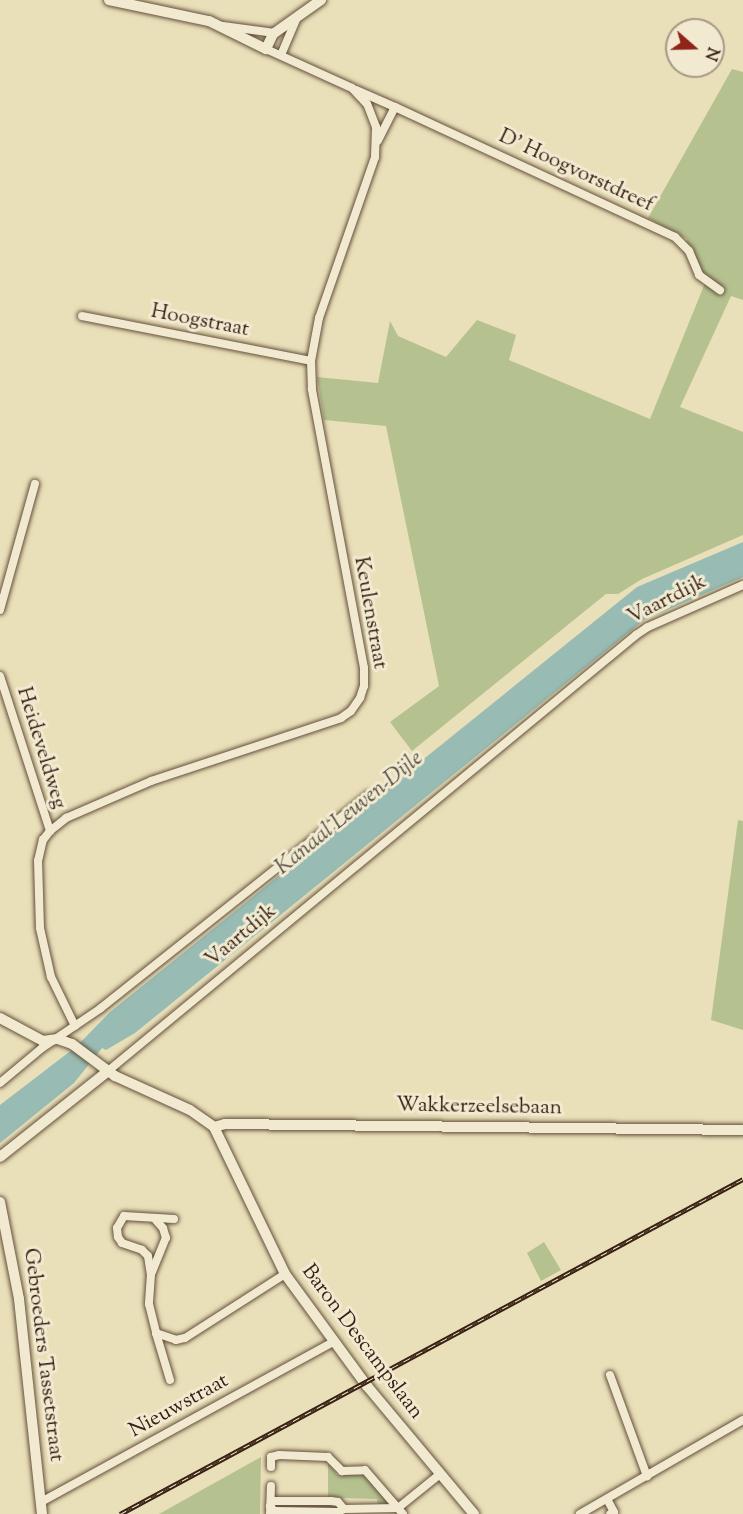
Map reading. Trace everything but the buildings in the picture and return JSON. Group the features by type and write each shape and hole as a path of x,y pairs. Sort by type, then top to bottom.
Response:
{"street":[{"path":"109,0 219,26 275,33"},
{"path":"219,26 266,49 275,33 321,0"},
{"path":"280,55 296,19"},
{"name":"Keulenstraat","path":"266,49 395,107 377,143"},
{"name":"Keulenstraat","path":"50,831 66,818 151,781 341,718 351,711 360,698 364,686 364,668 312,389 311,361 319,318 375,157 376,127 367,104 352,88"},
{"name":"D' Hoogvorstdreef","path":"395,107 675,237 686,245 699,274 720,290"},
{"name":"Hoogstraat","path":"82,316 311,361"},
{"path":"0,610 35,484"},
{"name":"Vaartdijk","path":"0,1157 108,1071 636,635 666,618 743,585"},
{"name":"Heideveldweg","path":"0,676 50,831"},
{"name":"Vaartdijk","path":"0,1083 42,1048 101,1008 369,795"},
{"path":"50,831 43,840 38,861 40,928 51,977 75,1026"},
{"path":"0,1018 43,1041 58,1039 72,1044 108,1071 190,1110 214,1126"},
{"name":"Wakkerzeelsebaan","path":"214,1126 225,1124 743,1130"},
{"name":"Baron Descampslaan","path":"214,1126 285,1274 333,1342 474,1514"},
{"name":"Gebroeders Tassetstraat","path":"0,1202 19,1299 42,1514"},
{"path":"170,1380 149,1304 151,1274 146,1253 122,1243 117,1233 124,1216 174,1219"},
{"path":"151,1274 166,1238 163,1228 154,1218"},
{"path":"156,1333 176,1341 206,1325 285,1274"},
{"name":"Nieuwstraat","path":"41,1502 333,1342"},
{"path":"610,1375 647,1476"},
{"path":"580,1514 595,1510 607,1499 743,1420"},
{"path":"271,1467 271,1457 279,1455 328,1457 342,1470 365,1470 400,1511"},
{"path":"271,1486 270,1510 274,1511 400,1511 440,1474"},
{"path":"607,1499 614,1512 610,1514"}],"green space":[{"path":"732,69 743,72 743,300 731,296 680,407 743,432 743,535 642,579 618,594 606,594 412,751 390,722 439,686 386,426 324,420 317,377 378,383 390,321 398,336 446,357 477,320 516,335 509,360 650,419 705,283 686,253 687,239 648,218"},
{"path":"738,820 743,821 743,1030 711,1020"},
{"path":"544,1242 561,1270 541,1281 527,1253"},
{"path":"261,1457 260,1514 159,1514"},
{"path":"328,1462 337,1475 366,1475 386,1499 387,1505 378,1505 377,1499 343,1498 343,1505 328,1498"}],"water":[{"path":"743,542 743,577 644,620 135,1033 106,1050 102,1048 74,1083 0,1143 0,1105 77,1046 110,1012 637,587"}],"railway":[{"path":"120,1514 743,1179"}],"water label":[{"name":"Kanaal Leuven-Dijle","path":"350,814"}]}
